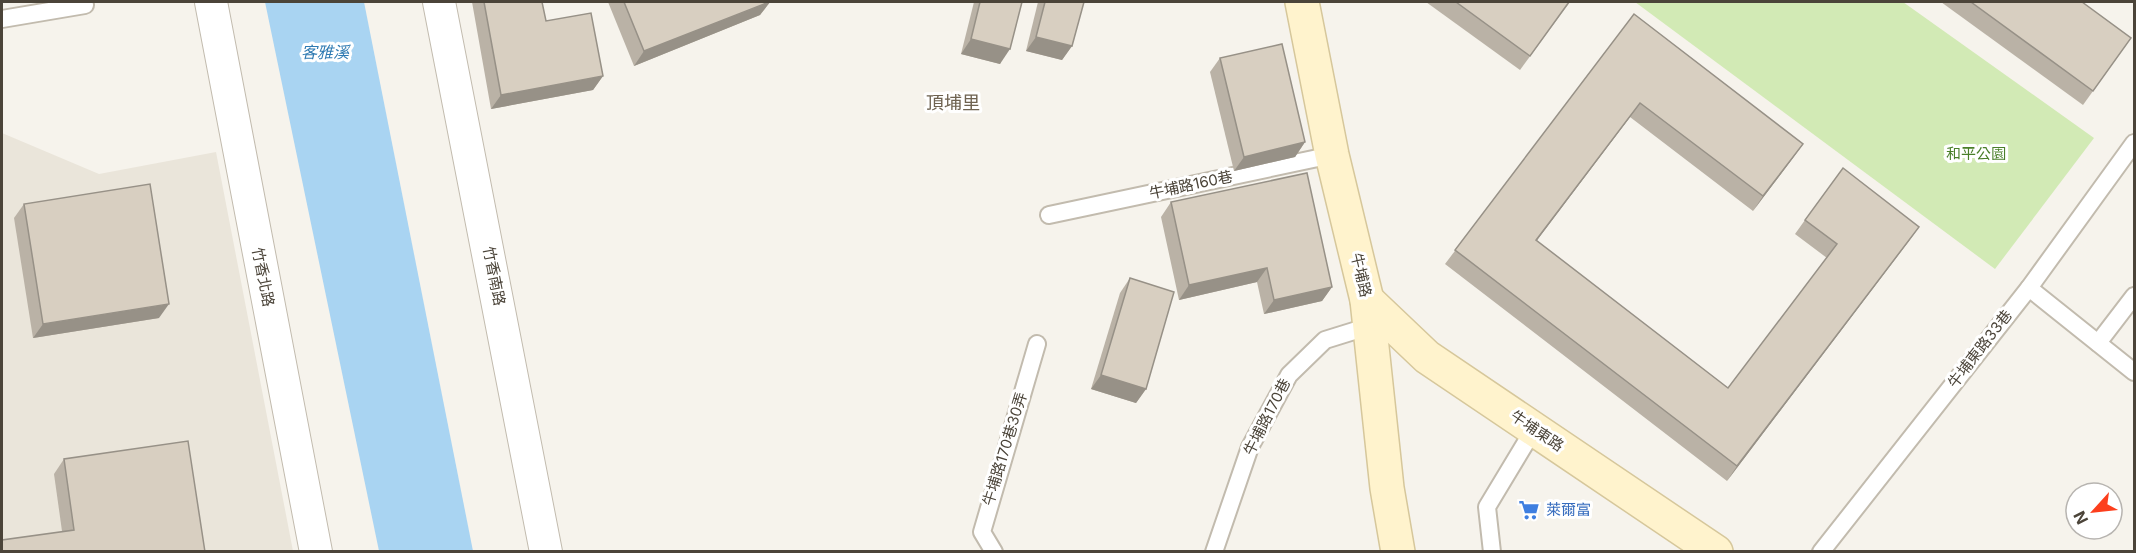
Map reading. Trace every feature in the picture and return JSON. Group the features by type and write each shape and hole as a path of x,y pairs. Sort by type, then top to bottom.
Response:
{"street":[{"name":"竹香北路","path":"210,2 316,552"},
{"name":"竹香南路","path":"440,2 546,552"},
{"name":"牛埔路","path":"1302,2 1332,155 1368,313 1387,488 1398,552"},
{"name":"牛埔東路","path":"1368,313 1428,357 1716,552"}],"lane":[{"path":"2,19 86,5"},
{"name":"牛埔東路33巷","path":"1821,552 2029,288 2134,143"},
{"name":"牛埔路160巷","path":"1049,215 1332,155"},
{"path":"2029,288 2134,372"},
{"path":"2098,343 2134,296"},
{"name":"牛埔路170巷","path":"1214,552 1250,447 1289,375 1325,340 1368,313"},
{"name":"牛埔路170巷30弄","path":"994,552 982,532 1036,344"},
{"path":"1492,552 1487,507 1534,429"}],"shaded area":[{"path":"2,133 99,174 216,152 293,551 2,551"}],"green space":[{"name":"和平公園","path":"1635,2 1903,2 2094,138 1995,269"}],"water":[{"name":"客雅溪","path":"265,2 364,2 473,551 379,551"}],"building":[{"path":"484,2 542,2 546,21 591,13 603,76 501,95"},
{"path":"624,2 769,2 644,51"},
{"path":"980,2 1022,2 1010,49 971,39"},
{"path":"1045,2 1084,2 1072,46 1036,37"},
{"path":"1456,2 1569,2 1530,56"},
{"path":"1971,2 2082,2 2131,38 2093,91"},
{"path":"1634,14 1803,144 1763,196 1640,103 1536,240 1728,388 1837,244 1805,220 1843,168 1919,227 1737,466 1455,250"},
{"path":"1282,44 1305,142 1244,157 1220,58"},
{"path":"1307,173 1332,287 1274,300 1267,268 1189,285 1171,202"},
{"path":"150,184 169,304 43,324 24,204"},
{"path":"1130,278 1174,292 1146,389 1101,375"},
{"path":"188,441 205,552 2,552 2,540 74,530 64,459"}],"place":[{"name":"萊爾富","path":"1529,510"}],"district":[{"name":"頂埔里","path":"953,103"}]}
